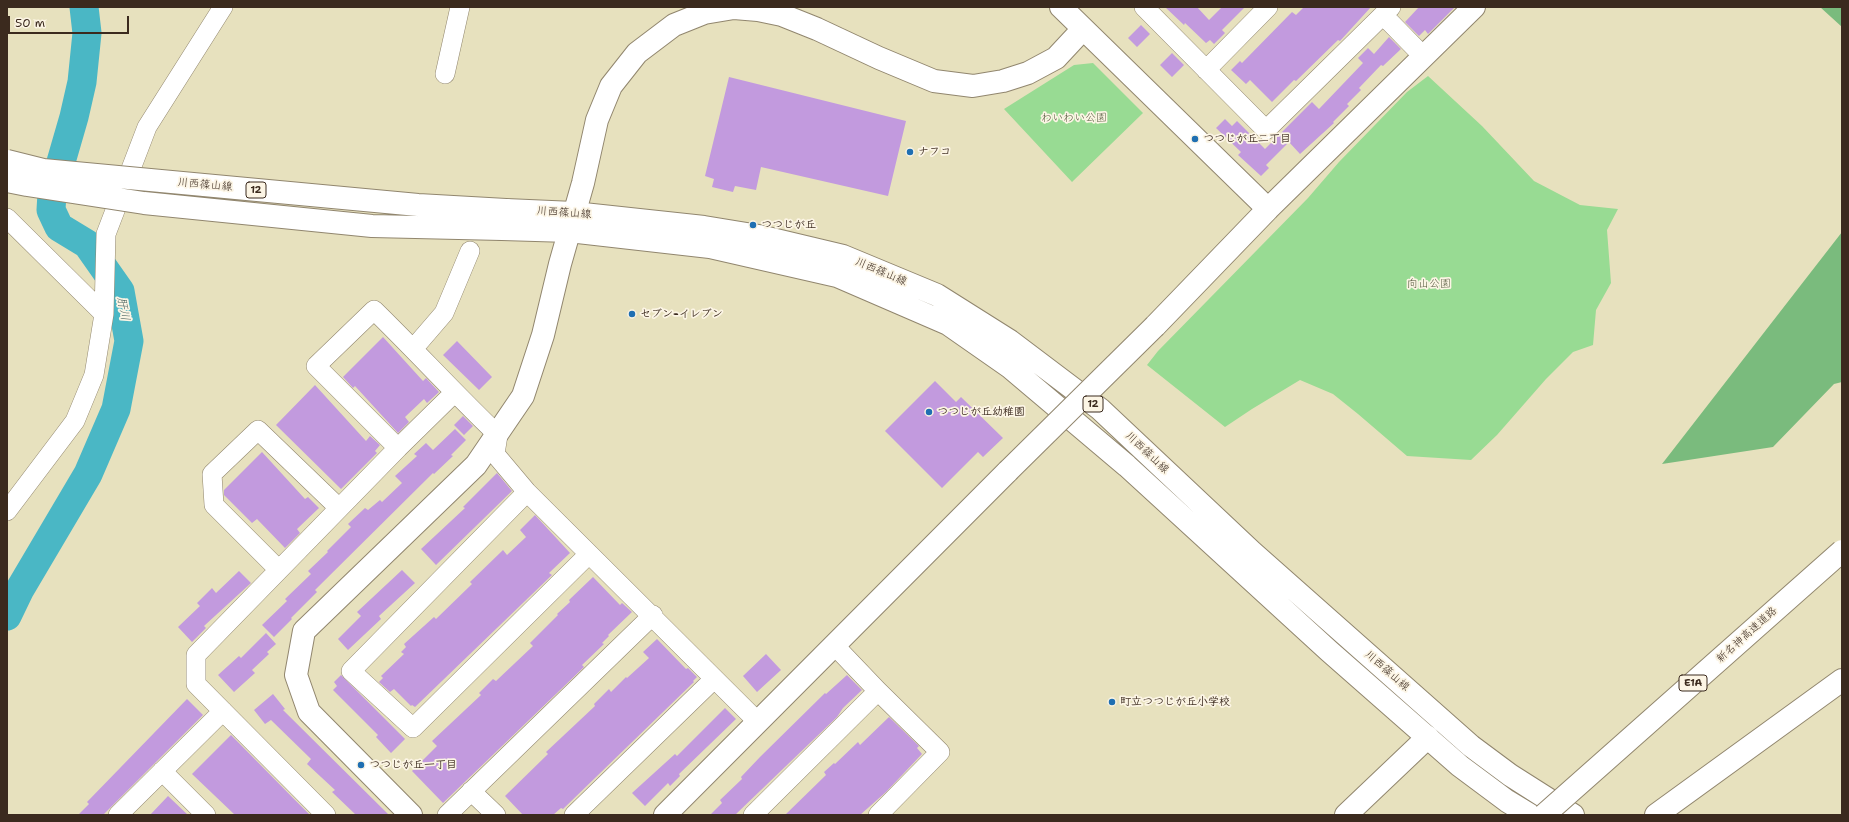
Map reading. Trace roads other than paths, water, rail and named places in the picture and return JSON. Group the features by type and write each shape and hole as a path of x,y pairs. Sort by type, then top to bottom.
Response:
{"main road":[{"path":"1061,7 1268,209"},
{"path":"666,815 1008,471 1155,326 1268,209 1474,7"},
{"path":"411,815 309,712 296,675 304,631 476,465 498,435 523,396 543,335 597,120 611,86 637,53 674,25 704,13 734,8 758,10 782,15 934,81 973,86 1003,81 1028,73 1056,58 1083,29"},
{"name":"川西篠山線","path":"7,161 43,170 418,205 504,219"},
{"name":"川西篠山線","path":"7,181 144,203 372,226 504,219 704,227 767,238 843,256 937,295 1010,341 1100,409 1252,552 1471,746 1510,775 1573,815"},
{"name":"川西篠山線","path":"572,222 710,247 836,276 948,324 1011,368 1127,466 1329,651 1460,766 1506,801 1530,815"},
{"name":"新名神高速道路","path":"1544,815 1842,551"},
{"path":"1656,815 1842,680"},
{"path":"1346,815 1428,737"}],"street":[{"path":"7,511 74,421 94,375 104,314 106,234 147,127 223,7"},
{"path":"446,74 460,7"},
{"path":"1144,7 1266,130 1387,11 1424,57"},
{"path":"1206,70 1268,7"},
{"path":"7,218 104,314"},
{"path":"413,349 444,313 470,251"},
{"path":"398,448 316,366 374,310 413,349 454,394 498,435 496,454 527,492 758,722"},
{"path":"326,815 196,684 196,655 278,569 454,394"},
{"path":"278,569 214,506 212,474 258,430 339,508"},
{"path":"527,492 351,671 413,728 589,554"},
{"path":"447,815 652,615"},
{"path":"835,646 940,752 878,815"},
{"path":"574,815 714,679"},
{"path":"753,815 878,691"},
{"path":"118,815 223,711"},
{"path":"162,771 206,815"},
{"path":"471,791 496,815"}],"waterway":[{"name":"肝川","path":"7,616 20,589 88,474 116,409 129,341 120,291 87,244 59,227 51,210 52,193 74,117 82,82 87,33 84,7"}],"place":[{"name":"つつじが丘二丁目","path":"1195,139"},
{"name":"ナフコ","path":"910,152"},
{"name":"つつじが丘","path":"753,225"},
{"name":"セブン-イレブン","path":"632,314"},
{"name":"つつじが丘幼稚園","path":"929,412"},
{"name":"町立つつじが丘小学校","path":"1112,702"},
{"name":"つつじが丘一丁目","path":"361,765"}],"park label":[{"name":"わいわい公園","path":"1074,118"},
{"name":"向山公園","path":"1429,284"}]}
